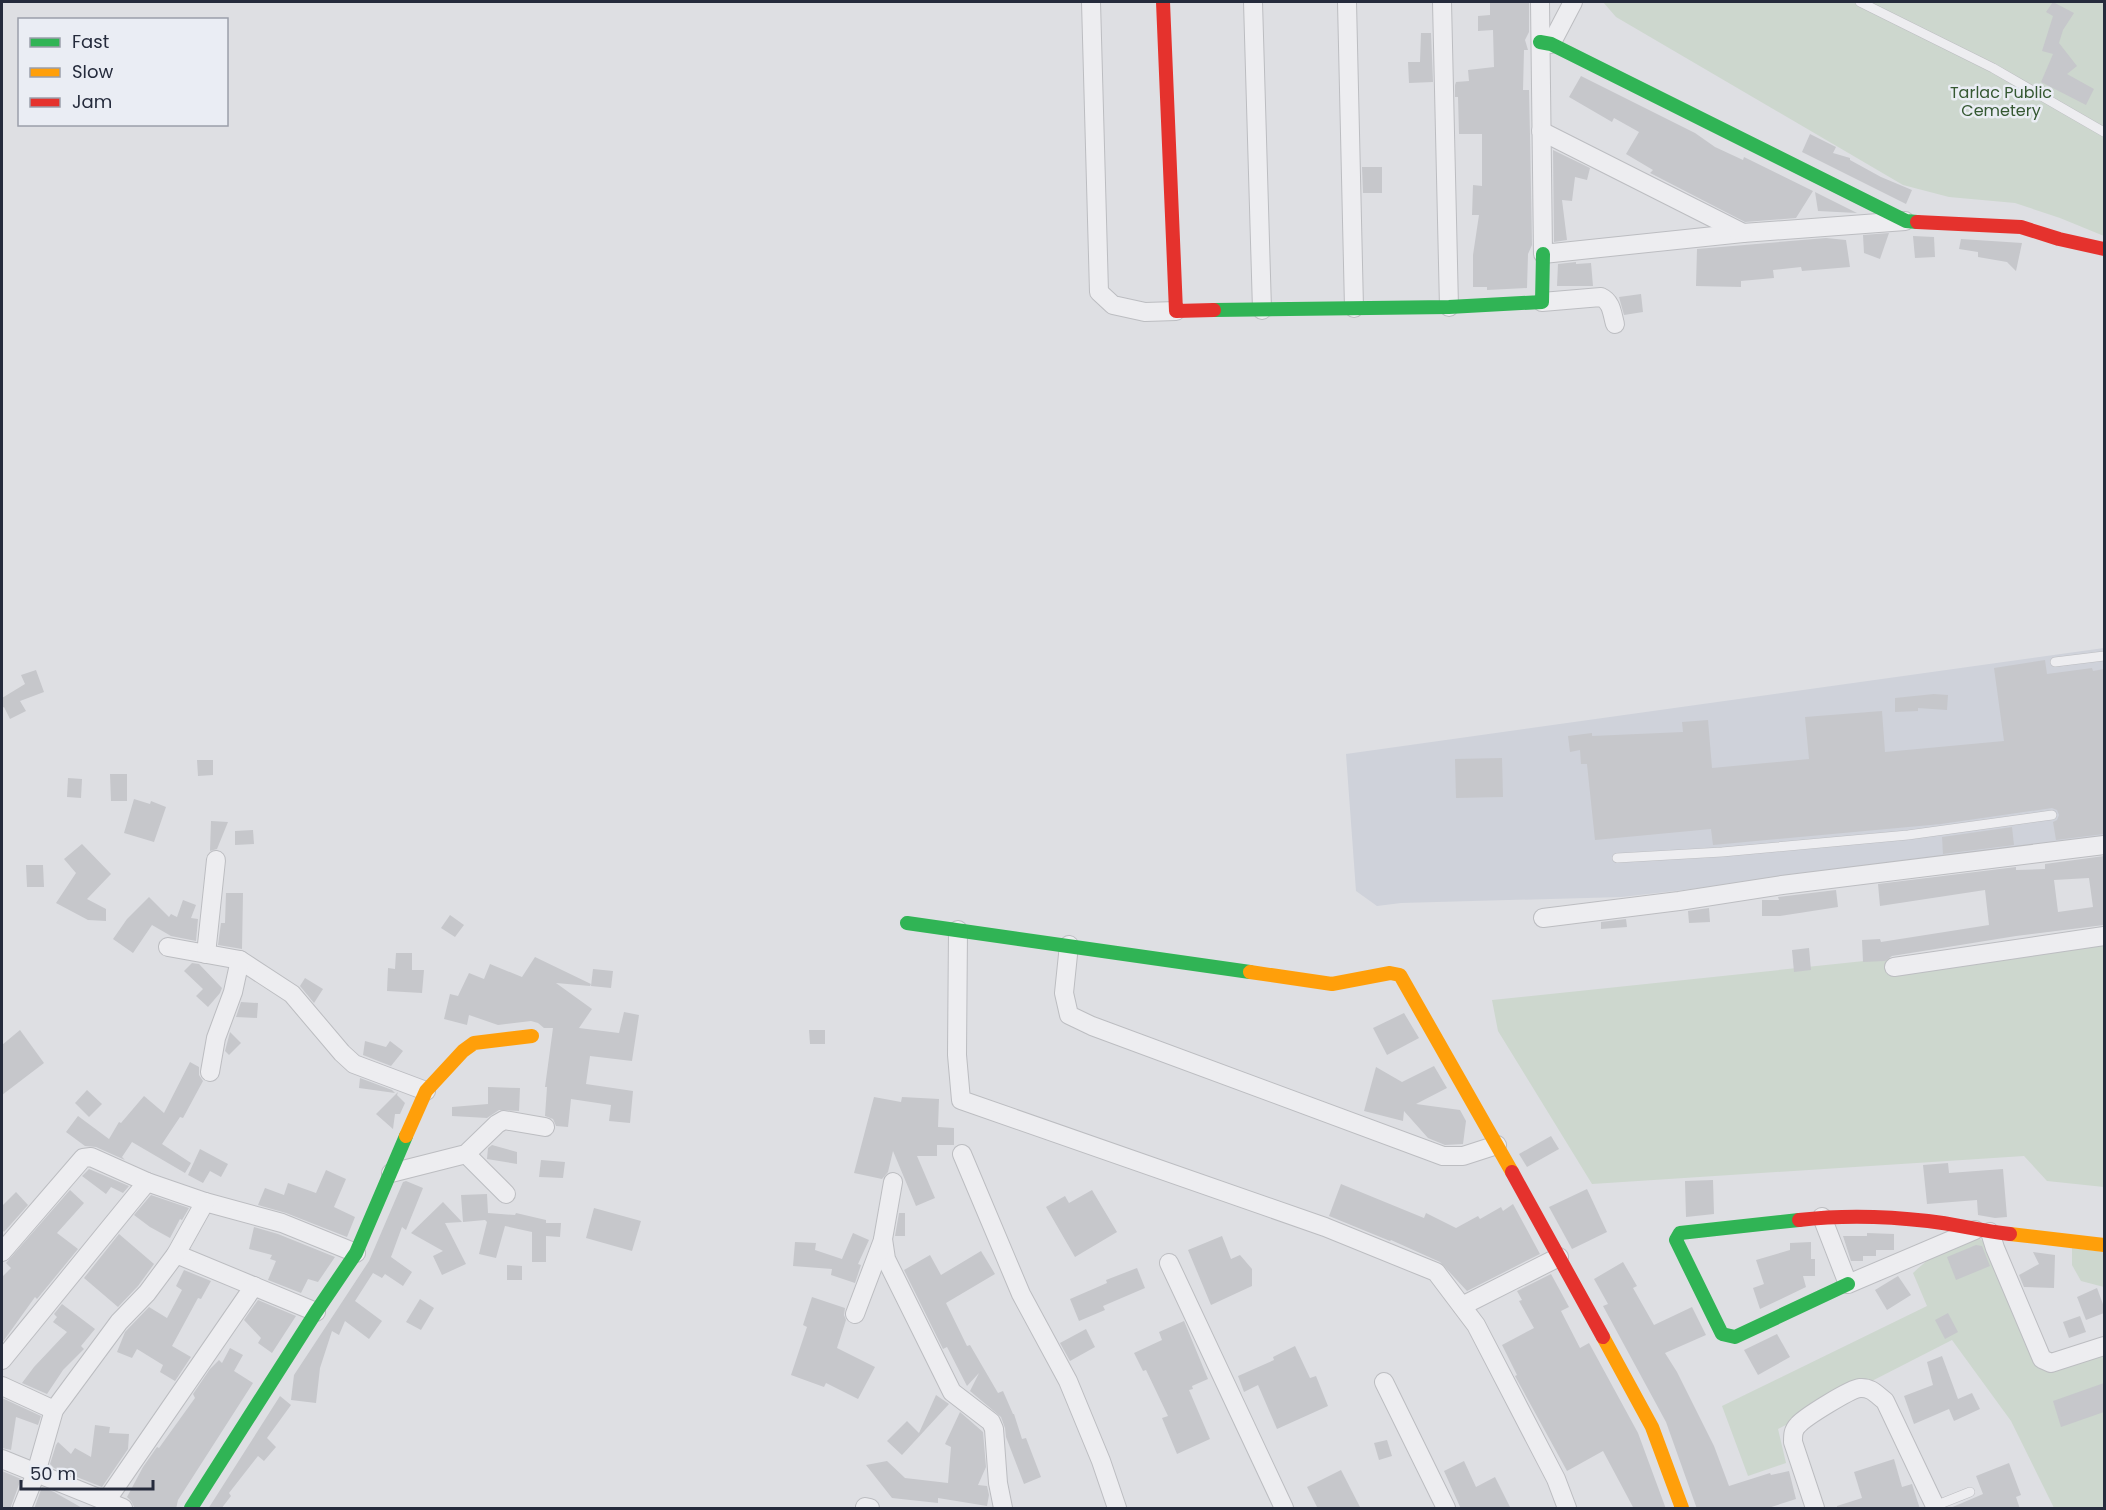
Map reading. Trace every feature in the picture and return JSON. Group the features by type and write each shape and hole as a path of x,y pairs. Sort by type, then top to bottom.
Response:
{"street":[{"path":"1091,2 1099,292 1113,305 1145,312 1449,307 1601,297 1610,305 1614,324"},
{"path":"1164,2 1176,311"},
{"path":"1253,2 1262,310"},
{"path":"1347,2 1354,308"},
{"path":"1442,2 1449,307"},
{"path":"1540,2 1546,43 1541,131 1542,302"},
{"path":"1546,43 1573,2"},
{"path":"1546,43 1906,221"},
{"path":"1541,131 1743,233"},
{"path":"1542,254 1743,233 1906,221 2021,227 2059,239 2104,249"},
{"path":"1543,918 1782,885 2104,845"},
{"path":"206,954 216,860"},
{"path":"907,923 1332,984 1390,973 1400,975 1497,1144 1652,1427 1682,1509"},
{"path":"958,930 957,1054 961,1100 1325,1227 1436,1272 1476,1325 1556,1479 1567,1509"},
{"path":"1894,967 2104,936"},
{"path":"1069,945 1064,993 1069,1015 1077,1019 1443,1156 1463,1156 1497,1144"},
{"path":"168,947 240,960 292,994 354,1064 426,1091"},
{"path":"210,1072 216,1038 233,992 240,960"},
{"path":"191,1509 316,1312 356,1254 426,1091 463,1051 474,1043 532,1036"},
{"path":"391,1173 466,1154 504,1120 545,1127"},
{"path":"466,1154 506,1194"},
{"path":"962,1154 1021,1294 1068,1381 1101,1461 1117,1509"},
{"path":"2,1251 83,1158 91,1157 147,1182 205,1202 282,1223 356,1254"},
{"path":"2,1360 147,1182"},
{"path":"855,1314 883,1239 893,1182"},
{"path":"22,1509 36,1473 54,1410 119,1322 147,1293 176,1254 205,1202"},
{"path":"1822,1217 1848,1284"},
{"path":"1983,1231 1848,1284 1735,1337 1722,1334 1676,1240 1680,1233 1822,1217 1928,1221 1983,1231 2104,1245"},
{"path":"1983,1231 1995,1248 2042,1359 2051,1363 2104,1346"},
{"path":"883,1239 886,1259 952,1392 987,1418 994,1429 998,1483 1003,1509"},
{"path":"176,1254 316,1312"},
{"path":"1462,1306 1560,1257"},
{"path":"1169,1263 1284,1509"},
{"path":"106,1502 254,1286"},
{"path":"1384,1382 1446,1509"},
{"path":"2,1386 54,1410"},
{"path":"1815,1509 1793,1442 1793,1432 1799,1424 1820,1408 1859,1388 1870,1389 1885,1401 1936,1507"},
{"path":"2,1459 123,1509"}],"lane":[{"path":"1860,2 1993,68 2104,132"},
{"path":"2055,662 2104,656"},
{"path":"1617,858 1722,852 1908,835 2052,815"},
{"path":"1936,1507 1970,1492"}],"shaded area":[{"path":"2104,648 2104,842 1622,897 1401,903 1377,906 1356,891 1346,754"}],"green space":[{"name":"Tarlac Public Cemetery","path":"1603,2 2104,2 2104,236 2015,203 1949,197 1903,185 1616,17"},
{"path":"2104,936 2104,1187 2047,1181 2024,1156 1592,1184 1498,1031 1492,1000"},
{"path":"1980,1239 1989,1246 2050,1373 2101,1352 2104,1360 2104,1508 2054,1508 2011,1421 1952,1340 1778,1429 1786,1463 1748,1476 1722,1406 1927,1306 1913,1273 1943,1250 1959,1243"},
{"path":"2072,1248 2104,1252 2104,1287 2081,1281 2072,1265"}],"building":[{"path":"1490,2 1529,2 1529,32 1525,40 1528,50 1524,50 1523,90 1529,90 1530,135 1532,245 1528,254 1527,288 1487,290 1487,287 1473,287 1473,255 1479,215 1472,215 1473,185 1482,186 1482,134 1459,134 1458,97 1455,97 1455,85 1456,82 1469,81 1468,70 1494,67 1493,30 1478,31 1478,16 1490,15"},
{"path":"2053,2 2074,13 2063,30 2059,43 2077,66 2067,74 2094,89 2086,105 2041,82 2053,54 2042,51 2053,16 2046,12"},
{"path":"1421,33 1431,33 1433,82 1409,83 1408,62 1420,62"},
{"path":"1581,76 1695,133 1715,147 1743,160 1744,157 1813,191 1796,218 1745,222 1650,173 1653,170 1626,154 1639,132 1614,118 1612,122 1569,97"},
{"path":"1810,134 1836,147 1833,153 1850,158 1881,177 1912,190 1906,204 1802,152"},
{"path":"1553,150 1590,168 1587,180 1575,177 1572,201 1562,200 1567,240 1554,242"},
{"path":"1362,167 1382,167 1382,193 1363,193"},
{"path":"1815,192 1857,213 1818,211"},
{"path":"1889,233 1880,259 1864,253 1863,235"},
{"path":"1913,236 1934,237 1935,257 1915,258"},
{"path":"1826,238 1846,240 1850,267 1802,271 1801,267 1773,270 1774,278 1741,281 1741,287 1696,286 1697,249"},
{"path":"1961,239 2022,243 2016,271 2007,262 1978,257 1978,252 1959,249"},
{"path":"1576,262 1576,264 1591,263 1593,286 1557,286 1558,264"},
{"path":"1641,294 1643,312 1624,315 1619,297"},
{"path":"2045,660 2047,674 2092,668 2093,671 2104,669 2104,834 2056,840 2053,822 2059,815 2057,810 2052,808 1941,824 1713,845 1711,829 1595,840 1587,764 1581,764 1580,750 1570,752 1568,736 1592,733 1592,736 1683,732 1682,722 1708,720 1712,768 1809,759 1805,717 1882,711 1885,752 2004,741 1994,668"},
{"path":"36,670 44,692 20,701 26,711 10,719 4,707 2,708 2,698 25,684 21,675"},
{"path":"1948,695 1947,710 1918,708 1918,711 1895,712 1895,698"},
{"path":"1502,758 1503,797 1456,798 1455,759"},
{"path":"197,760 213,760 213,775 198,776"},
{"path":"110,774 127,774 127,801 111,801"},
{"path":"68,778 82,779 81,798 67,797"},
{"path":"134,799 150,804 151,801 166,807 154,842 124,833"},
{"path":"211,821 228,822 217,849 210,851"},
{"path":"2012,827 2014,845 1943,854 1942,837"},
{"path":"253,830 254,844 235,845 235,831"},
{"path":"82,844 111,874 87,899 106,909 106,921 88,920 56,903 76,873 64,859"},
{"path":"2104,856 2104,925 2016,936 1892,956 1885,961 1863,962 1862,940 1880,939 1881,942 1989,925 1985,890 1880,906 1878,884 2016,867 2016,870 2045,869 2045,864","holes":["2089,878 2093,907 2058,912 2054,880"]},
{"path":"26,865 43,865 44,887 27,887"},
{"path":"1836,890 1838,907 1780,916 1762,916 1762,900 1779,900 1778,897"},
{"path":"226,893 243,893 242,949 218,945 221,923 225,923"},
{"path":"149,897 169,917 171,914 177,917 183,900 196,905 191,918 198,919 196,941 171,936 152,925 133,953 113,939 127,919"},
{"path":"1709,908 1710,922 1689,923 1688,911"},
{"path":"450,915 464,925 455,937 441,928"},
{"path":"1626,919 1627,927 1601,929 1601,922"},
{"path":"1809,948 1811,970 1794,972 1792,950"},
{"path":"396,953 412,953 412,970 424,970 422,993 387,991 388,968 395,969"},
{"path":"535,957 591,984 590,986 556,983 592,1009 579,1028 619,1033 624,1012 639,1015 632,1061 590,1056 586,1084 633,1091 630,1123 609,1121 611,1105 571,1099 568,1127 556,1126 553,1119 545,1116 547,1087 545,1087 553,1028 544,1028 531,1021 498,1025 469,1015 467,1025 444,1019 450,994 458,996 469,973 484,979 490,964 522,977"},
{"path":"192,963 199,964 222,988 208,1007 196,996 203,989 184,971"},
{"path":"593,969 613,971 611,988 591,986"},
{"path":"305,978 323,989 314,1003 300,986"},
{"path":"241,1002 258,1003 257,1018 236,1017"},
{"path":"1404,1013 1419,1038 1387,1055 1373,1028"},
{"path":"20,1030 44,1063 2,1095 2,1045"},
{"path":"809,1030 825,1030 825,1044 810,1044"},
{"path":"230,1032 241,1043 229,1055 225,1051"},
{"path":"365,1041 386,1047 390,1041 403,1051 391,1066 363,1055"},
{"path":"190,1062 199,1067 199,1075 203,1081 183,1118 180,1117 162,1144 191,1163 185,1173 132,1142 122,1157 125,1160 96,1147 85,1146 66,1132 78,1116 109,1139 119,1122 121,1123 144,1096 164,1113"},
{"path":"1434,1066 1447,1088 1416,1104 1460,1110 1466,1121 1463,1144 1445,1145 1428,1138 1404,1111 1403,1121 1364,1111 1376,1067 1402,1082"},
{"path":"360,1078 392,1090 395,1093 359,1088"},
{"path":"488,1087 520,1088 519,1111 499,1110 487,1118 452,1116 452,1107 488,1104"},
{"path":"87,1090 102,1104 89,1117 75,1103"},
{"path":"398,1092 397,1095 405,1103 400,1114 395,1114 393,1129 376,1114"},
{"path":"874,1097 901,1102 902,1097 939,1099 938,1127 954,1128 954,1145 937,1145 937,1156 917,1156 935,1198 916,1206 893,1151 888,1172 882,1179 854,1173"},
{"path":"1551,1136 1559,1149 1527,1167 1519,1154"},
{"path":"492,1145 517,1152 517,1164 487,1159 488,1148"},
{"path":"200,1149 228,1164 221,1177 210,1171 203,1183 188,1175"},
{"path":"541,1160 565,1162 563,1178 539,1177"},
{"path":"1948,1163 1949,1173 2003,1169 2007,1217 1995,1218 1978,1215 1977,1200 1927,1204 1923,1165"},
{"path":"89,1169 129,1186 123,1193 111,1187 106,1194 82,1176"},
{"path":"326,1170 346,1179 334,1207 355,1217 347,1237 286,1213 258,1205 265,1188 284,1195 288,1183 316,1193"},
{"path":"1713,1180 1714,1214 1686,1217 1685,1181"},
{"path":"406,1181 423,1188 406,1230 402,1227 391,1257 412,1272 403,1286 385,1274 382,1278 373,1273 355,1301 382,1321 369,1339 345,1321 339,1335 332,1331 320,1368 316,1403 291,1400 294,1375 369,1261 403,1182"},
{"path":"1341,1184 1424,1218 1426,1213 1456,1228 1478,1216 1480,1219 1501,1207 1503,1211 1513,1204 1540,1254 1467,1291 1440,1262 1329,1216"},
{"path":"1587,1189 1607,1232 1572,1249 1549,1207"},
{"path":"70,1190 84,1203 57,1233 78,1249 37,1299 35,1297 2,1343 2,1277 11,1268 6,1263"},
{"path":"1092,1190 1117,1232 1075,1257 1046,1207 1065,1196 1069,1203"},
{"path":"16,1192 28,1205 4,1232 2,1206"},
{"path":"487,1194 488,1213 515,1215 516,1213 546,1220 546,1223 561,1223 560,1237 546,1236 546,1262 532,1262 532,1232 505,1226 496,1258 479,1254 487,1222 485,1220 463,1222 461,1195"},
{"path":"151,1195 189,1208 170,1238 134,1215"},
{"path":"443,1202 462,1222 445,1223 466,1264 442,1275 433,1256 443,1251 411,1233"},
{"path":"594,1208 641,1221 632,1251 586,1238"},
{"path":"899,1213 905,1213 905,1236 895,1236"},
{"path":"254,1227 335,1257 318,1282 308,1279 301,1293 268,1280 276,1261 270,1259 272,1255 249,1249"},
{"path":"853,1233 869,1240 858,1264 861,1265 855,1283 831,1275 832,1269 793,1266 795,1242 816,1243 815,1250 842,1259"},
{"path":"1867,1233 1894,1234 1894,1250 1876,1250 1876,1256 1863,1256 1863,1261 1851,1261 1843,1236 1867,1236"},
{"path":"119,1234 154,1264 138,1286 118,1307 84,1278"},
{"path":"1222,1236 1231,1259 1240,1255 1252,1269 1252,1286 1211,1305 1188,1250"},
{"path":"1811,1242 1811,1259 1815,1259 1815,1276 1803,1276 1806,1287 1760,1309 1753,1288 1764,1284 1756,1260 1790,1250 1790,1243"},
{"path":"1976,1245 1982,1246 1990,1266 1956,1280 1947,1257"},
{"path":"981,1251 995,1274 946,1303 967,1346 970,1345 998,1393 1003,1391 1022,1439 1026,1438 1041,1477 1024,1484 1001,1417 970,1391 979,1373 967,1386 947,1347 943,1349 904,1270 930,1255 941,1275"},
{"path":"2033,1252 2055,1255 2054,1288 2024,1287 2019,1275 2039,1264"},
{"path":"1623,1262 1637,1286 1633,1288 1654,1325 1692,1307 1706,1335 1665,1353 1714,1446 1729,1486 1770,1473 1771,1475 1789,1471 1796,1499 1765,1509 1697,1509 1666,1422 1603,1306 1608,1304 1594,1279"},
{"path":"507,1265 522,1266 522,1280 507,1280"},
{"path":"1137,1268 1145,1288 1103,1306 1105,1310 1079,1321 1070,1299 1107,1283 1106,1280"},
{"path":"184,1270 211,1281 201,1299 198,1298 172,1346 191,1357 175,1381 160,1372 163,1365 137,1349 132,1358 117,1352 125,1332 149,1307 167,1318 182,1290 176,1286"},
{"path":"1551,1274 1569,1307 1561,1311 1580,1348 1589,1343 1638,1433 1666,1509 1634,1509 1603,1451 1567,1471 1515,1376 1517,1375 1502,1345 1534,1328 1519,1301 1522,1300 1517,1291"},
{"path":"1898,1276 1911,1295 1887,1310 1875,1290"},
{"path":"2097,1288 2104,1313 2086,1320 2077,1297"},
{"path":"812,1297 845,1308 846,1320 837,1348 875,1367 858,1399 826,1383 824,1387 791,1375 807,1327 803,1325"},
{"path":"420,1299 434,1308 421,1330 406,1322"},
{"path":"258,1300 296,1316 272,1353 258,1343 261,1338 244,1320"},
{"path":"62,1304 95,1329 81,1346 84,1349 63,1370 47,1394 22,1383 67,1332 53,1322 57,1317 54,1314"},
{"path":"1948,1313 1958,1332 1945,1339 1935,1320"},
{"path":"2080,1316 2086,1332 2069,1338 2063,1322"},
{"path":"1184,1321 1208,1379 1192,1386 1193,1389 1189,1390 1210,1439 1177,1454 1162,1418 1168,1416 1146,1370 1143,1371 1134,1353 1162,1340 1159,1332"},
{"path":"1086,1329 1095,1347 1070,1361 1060,1343"},
{"path":"1777,1334 1790,1357 1758,1375 1744,1350"},
{"path":"1295,1346 1310,1378 1316,1376 1328,1406 1277,1429 1258,1385 1244,1392 1238,1376 1274,1360 1273,1357"},
{"path":"230,1348 243,1355 234,1371 253,1383 178,1500 176,1509 135,1509 127,1497 143,1467 195,1398 193,1394 210,1369 219,1360 222,1363"},
{"path":"1942,1356 1958,1399 1972,1393 1980,1409 1954,1421 1949,1409 1914,1424 1904,1396 1933,1385 1927,1362"},
{"path":"2104,1383 2104,1412 2061,1427 2053,1401"},
{"path":"936,1395 949,1404 902,1455 887,1441 907,1421 919,1433"},
{"path":"280,1396 291,1405 267,1438 276,1447 264,1461 258,1456 229,1493 231,1496 221,1509 208,1509"},
{"path":"2,1398 41,1416 38,1425 16,1417 11,1450 2,1448"},
{"path":"960,1412 983,1432 986,1467 978,1485 987,1486 989,1495 987,1506 938,1498 938,1503 892,1498 866,1465 887,1461 905,1478 948,1483 951,1447 945,1444"},
{"path":"95,1425 110,1427 109,1433 129,1434 128,1449 102,1487 54,1468 50,1464 58,1442 71,1454 75,1448 91,1457"},
{"path":"1387,1440 1392,1456 1379,1460 1374,1443"},
{"path":"1894,1459 1902,1487 1912,1484 1920,1509 1837,1509 1837,1506 1862,1498 1854,1472"},
{"path":"1464,1461 1476,1487 1495,1477 1511,1509 1461,1509 1444,1471"},
{"path":"2009,1463 2021,1495 2016,1497 2020,1509 1948,1509 1983,1494 1976,1476"},
{"path":"1341,1470 1361,1509 1318,1509 1307,1487"},
{"path":"2,1471 21,1479 10,1509 2,1509"},
{"path":"42,1487 54,1492 84,1509 34,1509"}],"traffic: fast":[{"path":"1540,42 1551,44 1906,221 1917,222"},
{"path":"1214,310 1449,307 1542,302 1543,254"},
{"path":"907,923 1250,972"},
{"path":"191,1508 356,1253 406,1136"},
{"path":"1799,1220 1680,1233 1676,1240 1722,1334 1735,1337 1848,1284"}],"traffic: slow":[{"path":"1250,972 1332,984 1390,973 1400,975 1512,1172"},
{"path":"406,1136 426,1091 463,1051 474,1043 532,1036"},
{"path":"2010,1234 2104,1245"},
{"path":"1603,1337 1652,1427 1682,1508"}],"traffic: jam":[{"path":"1163,2 1176,311 1214,310"},
{"path":"1917,222 2021,227 2059,239 2104,249"},
{"path":"1512,1172 1603,1337"},
{"path":"1799,1220 1847,1217 1896,1218 1938,1222 2010,1234"}]}
